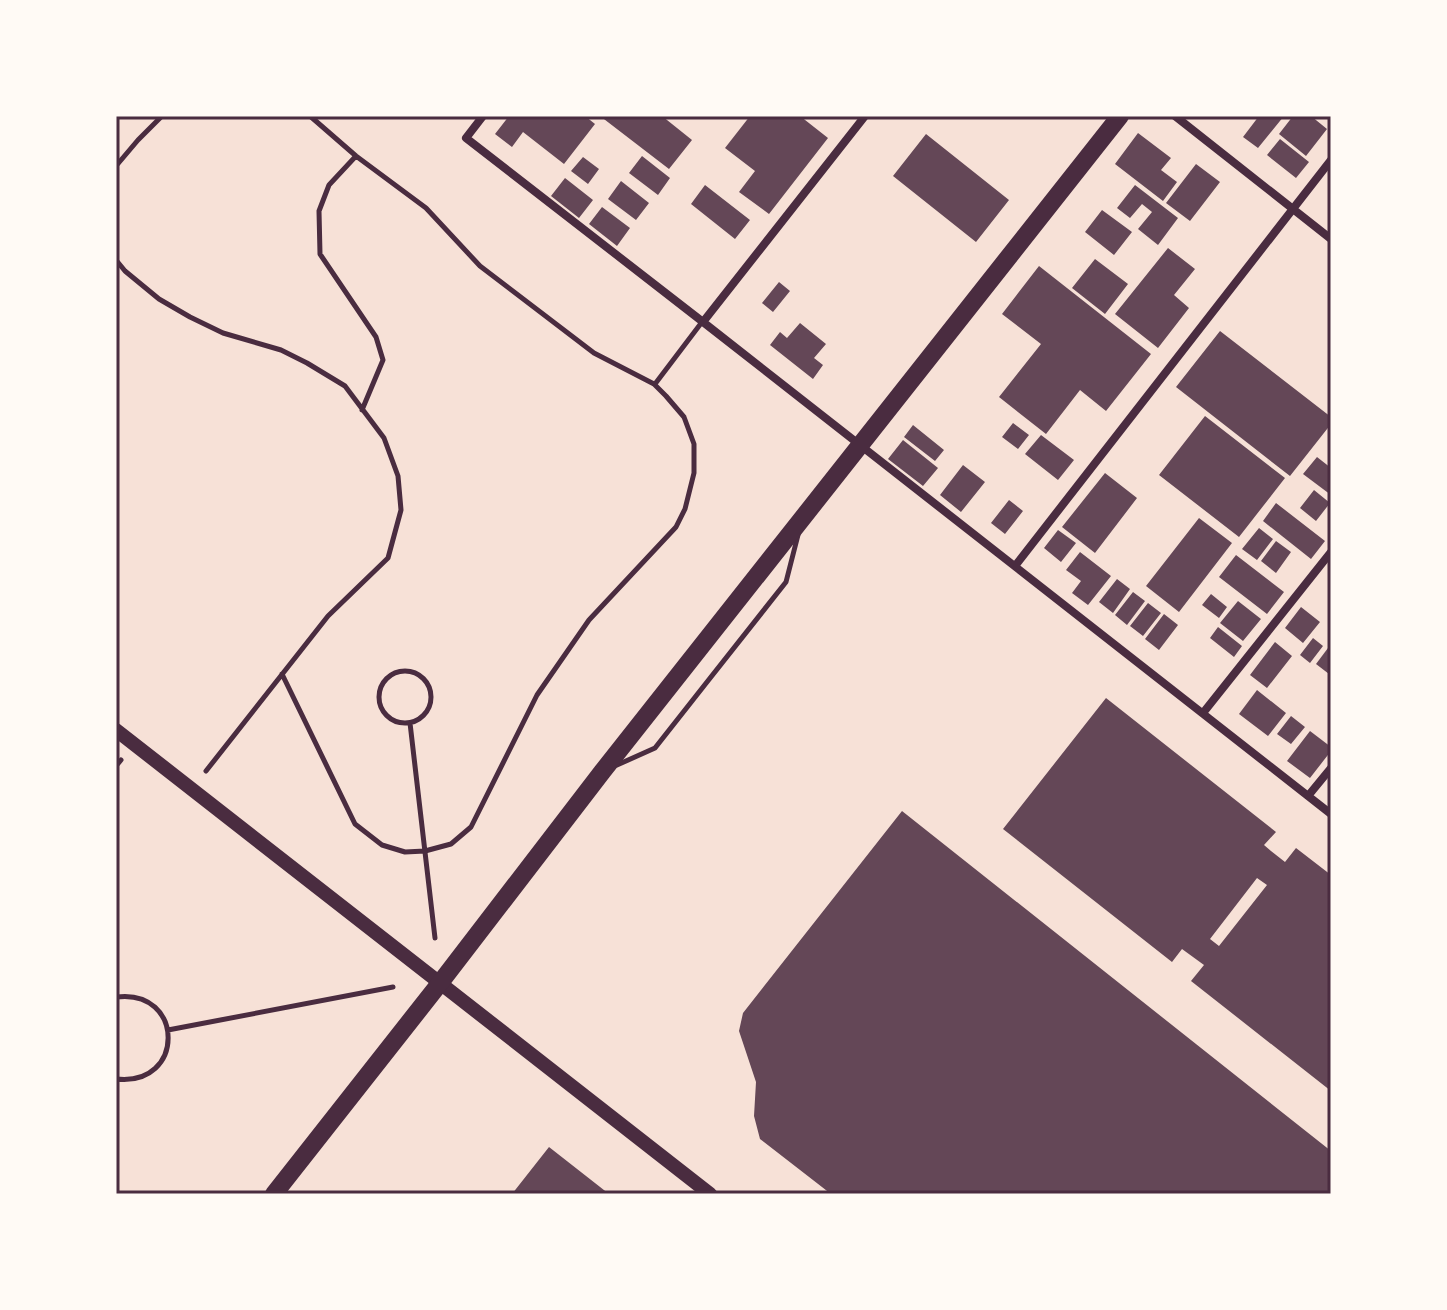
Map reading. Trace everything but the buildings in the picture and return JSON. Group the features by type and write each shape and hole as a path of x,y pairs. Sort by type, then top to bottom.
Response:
{"highway":[{"path":"274,1194 602,772 1120,116"}],"street":[{"path":"483,116 466,138 1331,814"},
{"path":"703,322 865,116"},
{"path":"1175,116 1331,239"},
{"path":"1015,566 1331,160"},
{"path":"1203,713 1331,552"},
{"path":"116,730 710,1194"},
{"path":"1308,796 1331,768"}],"lane":[{"path":"116,166 162,116"},
{"path":"282,674 355,824 382,845 405,852 425,851 451,844 471,827 537,695 589,620 676,527 685,509 694,473 694,444 684,417 654,384 594,353 567,334 480,266 426,208 356,156 310,116"},
{"path":"356,156 329,185 319,211 320,254 376,337 383,360 362,410"},
{"path":"116,260 159,299 190,317 223,333 281,350 345,386 384,438 398,476 401,510 388,558 328,616 206,771"},
{"path":"654,384 703,322"},
{"path":"602,772 655,748 786,582 803,518"},
{"path":"401,671 418,674 430,688 430,706 419,719 410,723 392,720 385,714 379,697 385,680 401,671"},
{"path":"410,723 435,938"},
{"path":"116,766 121,760"},
{"path":"168,1030 393,987"},
{"path":"116,997 144,999 164,1017 168,1030 164,1058 155,1070 129,1081 116,1079"}]}
